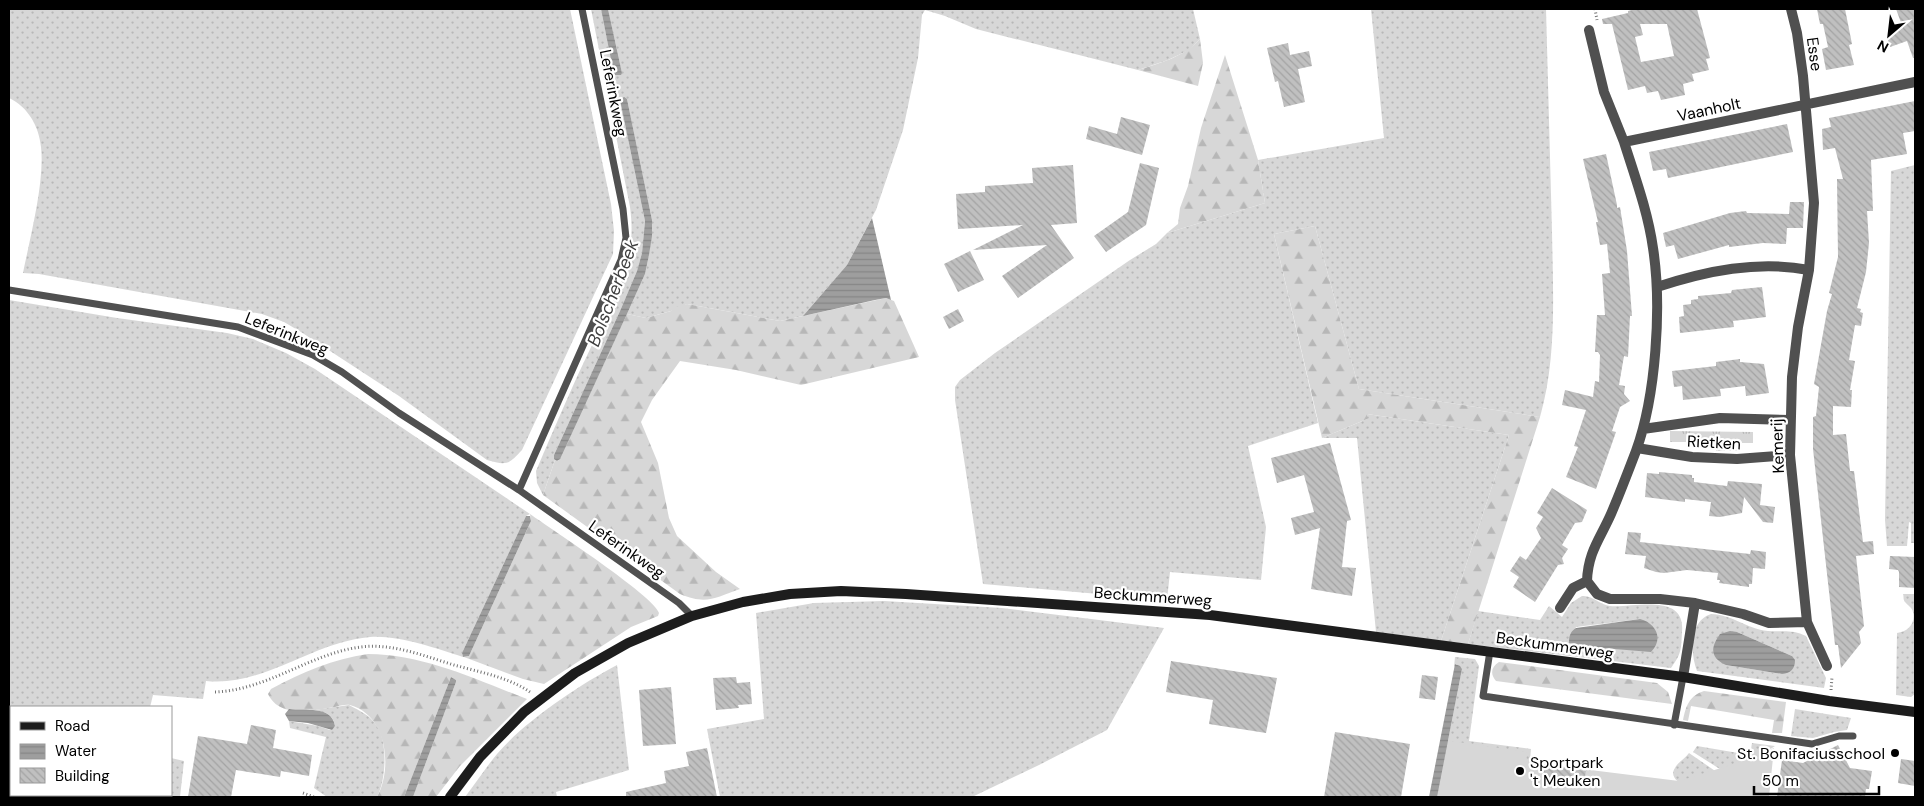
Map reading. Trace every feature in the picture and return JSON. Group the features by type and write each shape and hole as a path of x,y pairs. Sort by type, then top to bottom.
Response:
{"street":[{"name":"Esse","path":"1791,9 1797,34 1806,104"},
{"path":"1589,30 1604,92 1624,142 1641,196 1653,247 1657,287 1654,364 1643,430 1611,515 1592,550 1588,565 1587,581 1597,594 1610,599 1660,599 1695,603 1743,614 1769,623 1807,622"},
{"name":"Vaanholt","path":"1624,142 1915,82"},
{"name":"Kemerij","path":"1806,104 1814,202 1809,270 1798,327 1792,377 1790,454 1807,622 1827,666"},
{"path":"1657,287 1691,276 1743,268 1786,266 1809,270"},
{"name":"Rietken","path":"1643,430 1720,418 1790,420"},
{"name":"Rietken","path":"1637,448 1692,457 1737,459 1790,454"},
{"path":"1560,608 1573,588 1587,581"},
{"name":"Beckummerweg","path":"450,797 480,757 524,712 574,673 628,643 692,616 743,602 790,594 841,591 1210,614 1683,677 1829,701 1915,712"},
{"path":"1683,677 1695,603"}],"lane":[{"name":"Leferinkweg","path":"520,490 621,260 626,238 623,209 582,9"},
{"name":"Leferinkweg","path":"9,290 238,327 272,338 313,355 342,372 399,413 520,490 679,604 692,616"},
{"path":"1490,652 1483,696 1812,744 1839,736 1853,736"},
{"path":"1674,725 1683,677"}],"path":[{"path":"215,692 233,691 332,655 360,647 380,646 421,655 498,678 526,690 540,700"},
{"path":"1827,666 1832,676 1829,701"},
{"path":"303,793 314,797"}],"green space":[{"path":"9,9 570,9 611,204 614,231 613,254 522,450 507,462 499,463 487,460 399,396 301,332 284,322 262,314 39,274 23,273 39,193 42,161 40,139 35,125 22,106 9,98"},
{"path":"591,9 601,9 614,74 622,73 608,9 1193,9 1200,39 1189,50 1168,60 1138,70 976,29 925,10 922,15 918,58 903,130 876,210 847,265 803,316 780,321 687,304 646,318 627,314 645,274 649,255 652,220 627,99 622,98 620,100 645,221 642,253 637,271 620,311 554,455 555,460 543,495 537,483 536,471 577,376 616,295 631,246 630,207"},
{"path":"1371,9 1546,9 1553,325 1549,372 1540,417 1359,389 1315,226 1274,234 1318,423 1248,446 1266,527 1261,580 1170,572 1167,600 983,584 955,400 955,387 960,380 995,353 1156,244 1167,233 1265,203 1258,160 1384,138"},
{"path":"1200,39 1203,63 1198,86 1138,70 1179,55"},
{"path":"1225,55 1258,160 1265,203 1167,233 1178,224 1180,208 1188,186 1201,128"},
{"path":"1915,165 1915,543 1911,543 1911,523 1909,522 1907,546 1887,546 1885,520 1891,171"},
{"path":"1315,226 1359,389 1540,417 1468,644 1441,641 1509,435 1367,414 1367,419 1322,438 1274,234"},
{"path":"886,298 894,301 919,357 801,385 736,370 680,361 652,400 641,422 658,463 669,518 677,536 716,572 740,589 704,600 680,594 543,495 555,460 558,461 627,314 646,318 687,304 780,321"},
{"path":"9,300 117,318 227,333 253,339 286,353 315,369 530,514 526,516 462,653 463,657 405,640 370,637 328,647 248,677 227,681 206,681 203,699 153,695 150,706 10,706 10,796 172,796 172,758 184,761 180,797 9,797"},
{"path":"1367,414 1509,435 1441,641 1376,632 1357,438 1322,438 1367,419"},
{"path":"1670,431 1753,432 1753,443 1738,443 1737,451 1716,451 1716,442 1670,442"},
{"path":"530,514 622,578 653,604 659,613 658,616 631,627 544,684 523,679 464,657 469,656 531,521"},
{"path":"1903,594 1915,594 1915,694 1911,697 1896,695 1897,633 1908,629 1914,616 1912,609 1904,601"},
{"path":"1582,596 1586,596 1610,606 1656,605 1676,611 1681,619 1682,632 1680,651 1677,658 1671,668 1468,644 1478,611 1540,620 1549,606 1562,617 1571,603","holes":["1640,619 1590,647 1569,643 1576,627"]},
{"path":"884,601 1002,608 1164,628 1107,730 972,797 720,797 707,729 764,719 756,613 814,603"},
{"path":"1711,614 1725,616 1760,630 1792,632 1806,636 1826,678 1824,688 1697,671 1693,655 1693,638 1695,630 1704,618","holes":["1737,632 1792,656 1782,674 1726,665"]},
{"path":"368,654 389,655 429,663 469,676 527,699 460,766 436,797 413,797 456,682 451,677 404,797 377,797 385,772 385,758 379,731 372,720 362,711 350,705 307,711 289,710 273,702 268,694 271,689 318,667"},
{"path":"1455,657 1475,659 1479,666 1469,741 1531,749 1530,761 1539,762 1538,784 1437,797 1462,669 1456,664 1454,667"},
{"path":"1499,662 1657,683 1668,692 1672,704 1496,681 1492,671"},
{"path":"617,665 629,770 556,792 557,797 465,797 497,754 522,729 570,693"},
{"path":"1704,691 1786,702 1782,733 1772,733 1774,720 1691,706 1688,721 1683,720 1689,702"},
{"path":"349,705 371,719 381,733 384,751 384,772 377,797 327,797 314,788 326,737 290,728 289,721 330,730 335,726 331,716 314,710"},
{"path":"1795,709 1851,718 1847,730 1813,738 1791,736"},
{"name":"Sportpark 't Meuken","path":"1444,740 1527,752 1526,762 1679,781 1750,759 1774,748 1769,797 1433,797"},
{"path":"1752,743 1775,746 1745,766 1734,778 1693,752 1697,746 1750,755"},
{"path":"1689,753 1721,775 1707,797 1684,786 1675,778 1673,773 1675,768"}],"water":[{"path":"601,9 608,9 621,75 614,75"},
{"path":"624,97 627,99 652,220 649,255 645,274 560,459 557,461 554,459 554,455 620,311 637,271 642,253 645,221 620,100"},
{"path":"872,218 891,300 886,298 875,300 803,316 847,265"},
{"path":"526,516 530,516 531,521 469,656 463,657 462,653"},
{"path":"1640,619 1650,624 1656,632 1657,642 1651,652 1590,647 1569,643 1570,634 1576,628"},
{"path":"1730,631 1737,632 1792,656 1795,660 1793,668 1790,672 1782,674 1726,665 1720,662 1714,655 1713,647 1720,634"},
{"path":"1455,664 1462,669 1437,797 1429,797"},
{"path":"451,677 456,682 413,797 404,797"},
{"path":"289,709 323,712 333,719 335,726 332,730 308,723 289,721 285,714"}],"building":[{"path":"1636,9 1697,9 1710,58 1706,59 1709,70 1692,74 1694,81 1683,84 1685,95 1661,100 1658,91 1647,93 1645,86 1628,90 1612,24 1603,24 1602,19 1628,13 1628,11","holes":["1640,24 1667,24 1674,56 1641,62 1635,37 1643,35"]},
{"path":"1817,9 1845,9 1852,44 1849,45 1854,65 1826,70 1822,49 1828,47 1823,24 1820,24"},
{"path":"1896,9 1915,9 1915,58 1913,58 1907,41 1890,47 1886,34 1903,28"},
{"path":"1288,43 1290,55 1309,51 1312,66 1298,69 1305,102 1284,107 1278,81 1275,82 1267,48"},
{"path":"1915,101 1915,131 1903,133 1907,154 1871,160 1873,211 1867,211 1869,243 1866,272 1857,308 1861,309 1860,312 1863,313 1861,326 1855,325 1849,360 1855,361 1850,390 1852,390 1851,407 1833,406 1833,435 1846,434 1850,471 1854,471 1863,542 1873,541 1874,554 1856,556 1864,626 1859,632 1861,643 1841,668 1838,645 1835,645 1813,449 1813,417 1816,416 1819,387 1814,384 1827,311 1832,294 1829,293 1838,257 1837,179 1843,179 1835,148 1823,150 1822,129 1831,127 1829,118"},
{"path":"1121,117 1150,125 1142,155 1086,139 1089,126 1117,134"},
{"path":"1787,124 1793,152 1668,178 1666,169 1653,171 1649,152"},
{"path":"1606,154 1617,208 1620,207 1627,251 1632,316 1630,316 1628,357 1624,356 1619,385 1625,386 1624,394 1630,401 1620,407 1612,431 1616,432 1596,489 1566,477 1578,447 1574,446 1586,410 1562,405 1565,390 1593,397 1595,381 1599,382 1600,355 1598,352 1595,352 1597,315 1605,315 1602,274 1610,273 1607,244 1600,245 1596,222 1598,222 1583,159"},
{"path":"1140,163 1159,168 1146,225 1106,252 1094,236 1128,212"},
{"path":"1073,165 1077,223 1051,225 1074,258 1018,298 1002,276 1047,245 973,250 1023,225 958,229 956,194 985,192 985,186 1033,183 1032,168"},
{"path":"1790,202 1804,202 1803,228 1787,228 1786,244 1763,243 1729,247 1729,245 1678,259 1674,245 1666,247 1663,233 1730,213 1746,211 1747,213 1789,214"},
{"path":"970,251 984,280 958,292 944,264"},
{"path":"1762,287 1766,317 1733,321 1734,327 1680,333 1679,317 1684,316 1683,305 1691,304 1691,300 1698,299 1698,296 1731,293 1732,290"},
{"path":"958,309 964,321 949,329 943,317"},
{"path":"1740,359 1740,362 1764,364 1769,393 1746,396 1745,386 1720,389 1721,396 1683,400 1682,386 1674,387 1672,371 1716,366 1716,362"},
{"path":"1330,443 1351,520 1347,521 1342,567 1356,568 1352,596 1311,589 1320,528 1295,535 1291,518 1314,512 1304,475 1277,483 1271,458"},
{"path":"1659,472 1692,475 1694,482 1727,486 1728,481 1762,484 1760,505 1775,507 1773,523 1763,522 1744,497 1742,513 1720,517 1709,516 1711,502 1685,499 1685,502 1645,497 1647,473 1659,474"},
{"path":"1552,488 1587,510 1582,522 1575,523 1562,545 1568,549 1562,558 1564,564 1558,565 1535,602 1513,587 1519,577 1510,571 1520,556 1526,560 1541,538 1536,528 1543,517 1537,513"},
{"path":"1628,532 1641,533 1640,542 1750,554 1751,550 1766,552 1765,569 1753,568 1752,584 1749,584 1749,587 1719,583 1720,580 1717,580 1718,573 1687,570 1664,573 1656,572 1644,568 1646,556 1625,554"},
{"path":"1890,556 1915,557 1915,588 1899,587 1898,570 1889,569"},
{"path":"1171,661 1277,678 1266,733 1209,724 1213,700 1166,692"},
{"path":"1422,675 1438,677 1435,700 1419,698"},
{"path":"736,677 737,683 750,682 752,704 738,705 739,708 716,710 713,678"},
{"path":"671,687 676,744 643,746 639,690"},
{"path":"251,725 276,730 273,748 312,755 309,776 281,771 280,777 236,770 231,797 188,797 198,736 247,744"},
{"path":"1335,732 1410,744 1401,797 1324,797"},
{"path":"1838,745 1850,768 1872,771 1869,789 1866,789 1865,797 1777,797 1782,760 1803,763"},
{"path":"707,748 717,797 626,797 626,792 666,783 664,771 689,766 686,752"},
{"path":"1901,759 1915,761 1915,786 1898,783"},
{"path":"1544,765 1586,771 1583,786 1542,780"}],"place":[{"name":"St. Bonifaciusschool","path":"1895,753"},
{"name":"Sportpark 't Meuken","path":"1520,771"}],"water label":[{"name":"Bolscherbeek","path":"613,293"}]}
